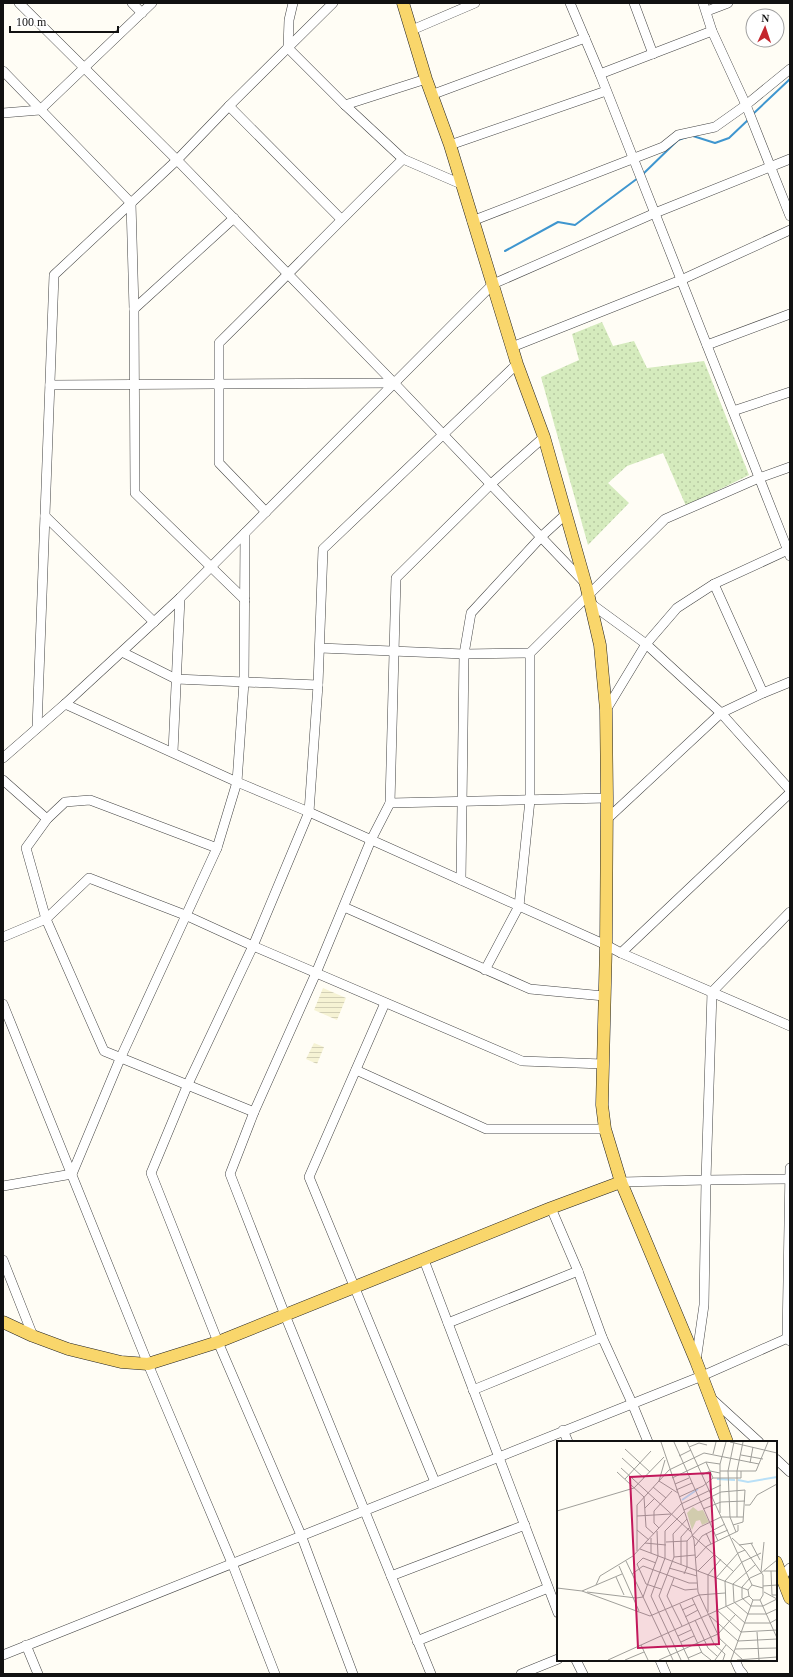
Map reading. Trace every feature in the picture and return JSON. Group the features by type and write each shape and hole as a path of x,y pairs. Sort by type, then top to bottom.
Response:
{"main road":[{"path":"403,3 431,95 450,145 517,364 544,438 588,594 600,645 606,710 607,798 606,945 602,1105 604,1129 621,1182 696,1361 727,1441"},
{"path":"3,1322 33,1336 68,1349 132,1364 148,1364 218,1342 551,1208 621,1182"},
{"path":"777,1564 783,1574 790,1598"}],"street":[{"path":"19,3 234,218 542,536 588,594 646,644 721,713 790,791 621,954"},
{"path":"132,3 142,13"},
{"path":"3,113 40,110 152,3"},
{"path":"294,3 289,20 288,48 344,104 403,159 461,184"},
{"path":"37,728 54,275 177,160 333,3"},
{"path":"412,30 475,3"},
{"path":"570,3 600,74 789,551 714,584 677,608 646,644 606,710"},
{"path":"634,3 653,54"},
{"path":"728,3 705,7 712,31 746,105 790,216"},
{"path":"600,74 712,31"},
{"path":"431,95 585,38"},
{"path":"472,220 663,147 678,135 714,127 746,105 790,69"},
{"path":"3,71 131,204 134,309 135,493 244,600"},
{"path":"344,104 426,79"},
{"path":"450,145 606,91"},
{"path":"229,106 341,219"},
{"path":"266,512 219,463 219,343 341,219 403,159"},
{"path":"3,758 66,704 180,598 493,284 655,213 790,159"},
{"path":"134,309 234,218"},
{"path":"512,347 681,280 790,230"},
{"path":"707,345 790,314"},
{"path":"354,1674 301,1535 218,1342 151,1173 188,1084 253,946 309,812 320,648 323,549 517,364"},
{"path":"50,385 394,383"},
{"path":"733,411 790,392"},
{"path":"431,1674 285,1315 230,1174 254,1112 316,973 371,840 390,803 396,578 491,484 544,438"},
{"path":"485,970 519,906 530,800 530,653 665,519 759,478 790,467"},
{"path":"461,880 464,654 471,613 542,536 566,514"},
{"path":"45,516 154,622"},
{"path":"72,1174 120,1059 216,848 237,782 244,682 245,533"},
{"path":"714,584 763,693"},
{"path":"173,752 180,598"},
{"path":"320,648 464,654 530,653"},
{"path":"122,652 176,679 318,685"},
{"path":"606,820 721,713 790,682"},
{"path":"66,704 237,782 309,812 606,945 621,954 790,1026"},
{"path":"3,780 47,819"},
{"path":"390,803 607,798"},
{"path":"216,848 90,800 65,802 47,819 26,848 46,919 104,1051 120,1059 188,1084 254,1112"},
{"path":"3,937 46,919 89,878 186,915 253,946 522,1061 603,1064"},
{"path":"344,907 530,989 604,996"},
{"path":"696,1361 704,1305 712,992 790,912"},
{"path":"385,1003 309,1177 435,1482"},
{"path":"3,1004 148,1364 232,1563 275,1674"},
{"path":"356,1070 486,1129 604,1129"},
{"path":"3,1654 702,1376 789,1339 790,1168"},
{"path":"3,1186 72,1174"},
{"path":"621,1182 790,1179"},
{"path":"551,1208 578,1271 602,1337 648,1441"},
{"path":"3,1260 33,1336"},
{"path":"424,1260 557,1610"},
{"path":"448,1323 578,1271"},
{"path":"473,1390 602,1337"},
{"path":"710,1398 758,1441"},
{"path":"563,1430 568,1441"},
{"path":"777,1460 790,1472"},
{"path":"392,1576 525,1525"},
{"path":"417,1641 548,1588"},
{"path":"26,1645 38,1674"},
{"path":"521,1674 557,1659"},
{"path":"576,1661 583,1674"},
{"path":"660,1661 666,1674"},
{"path":"735,1661 743,1674"}],"shaded area":[{"path":"323,988 346,998 337,1020 314,1010"},
{"path":"314,1043 324,1047 317,1064 306,1059"}],"green space":[{"path":"602,322 613,346 634,341 647,368 704,361 749,475 686,506 663,453 627,466 608,483 629,503 588,545 541,377 579,360 572,334"}],"waterway":[{"path":"753,114 790,79"},
{"path":"693,136 715,143 729,138 749,119"},
{"path":"642,175 678,140 687,137"},
{"path":"505,251 558,222 575,225 638,178"}]}
